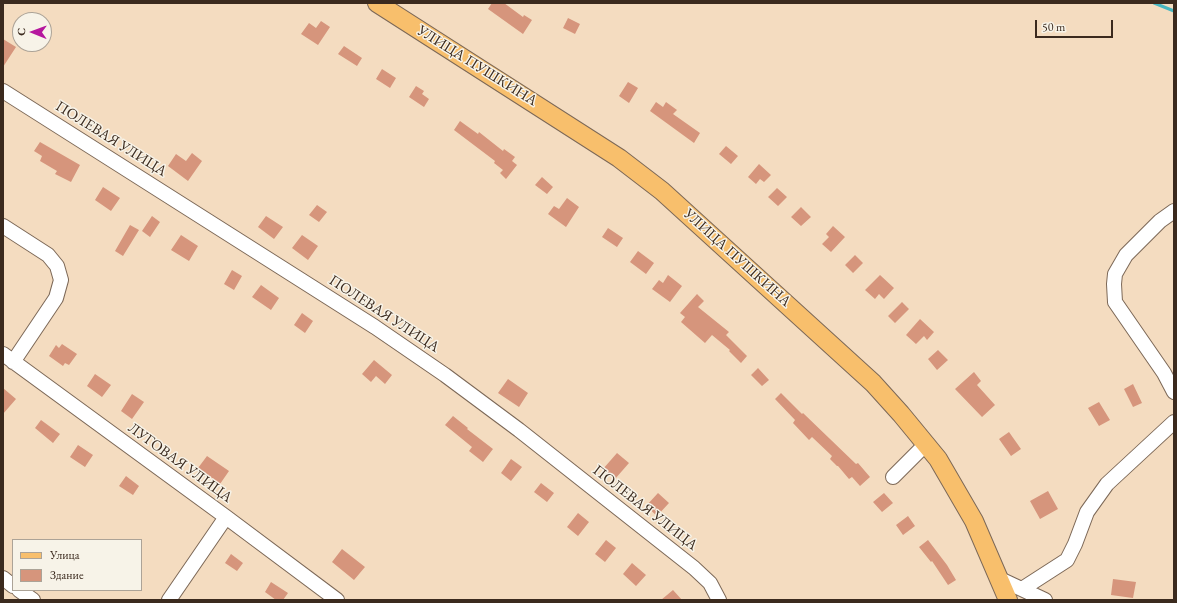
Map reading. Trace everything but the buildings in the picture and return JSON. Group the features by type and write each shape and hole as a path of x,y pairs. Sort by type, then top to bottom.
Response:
{"main road":[{"name":"УЛИЦА ПУШКИНА","path":"376,3 619,158 662,191 873,383 938,458 974,521 1008,600"}],"street":[{"name":"ПОЛЕВАЯ УЛИЦА","path":"3,91 375,327 445,375 519,430 694,568 710,583 719,600"},
{"path":"1174,211 1160,221 1126,255 1115,274 1114,284 1115,302 1164,373 1174,392"},
{"path":"3,226 48,255 57,266 61,280 56,298 8,358"},
{"name":"ЛУГОВАЯ УЛИЦА","path":"8,358 337,600"},
{"path":"1022,589 1067,560 1075,544 1087,512 1107,484 1173,424"},
{"path":"893,477 926,444"},
{"path":"169,600 226,517"},
{"path":"3,578 12,585"},
{"path":"998,578 1045,600"},
{"path":"20,591 33,600"}],"waterway":[{"path":"1154,3 1174,11"}]}
